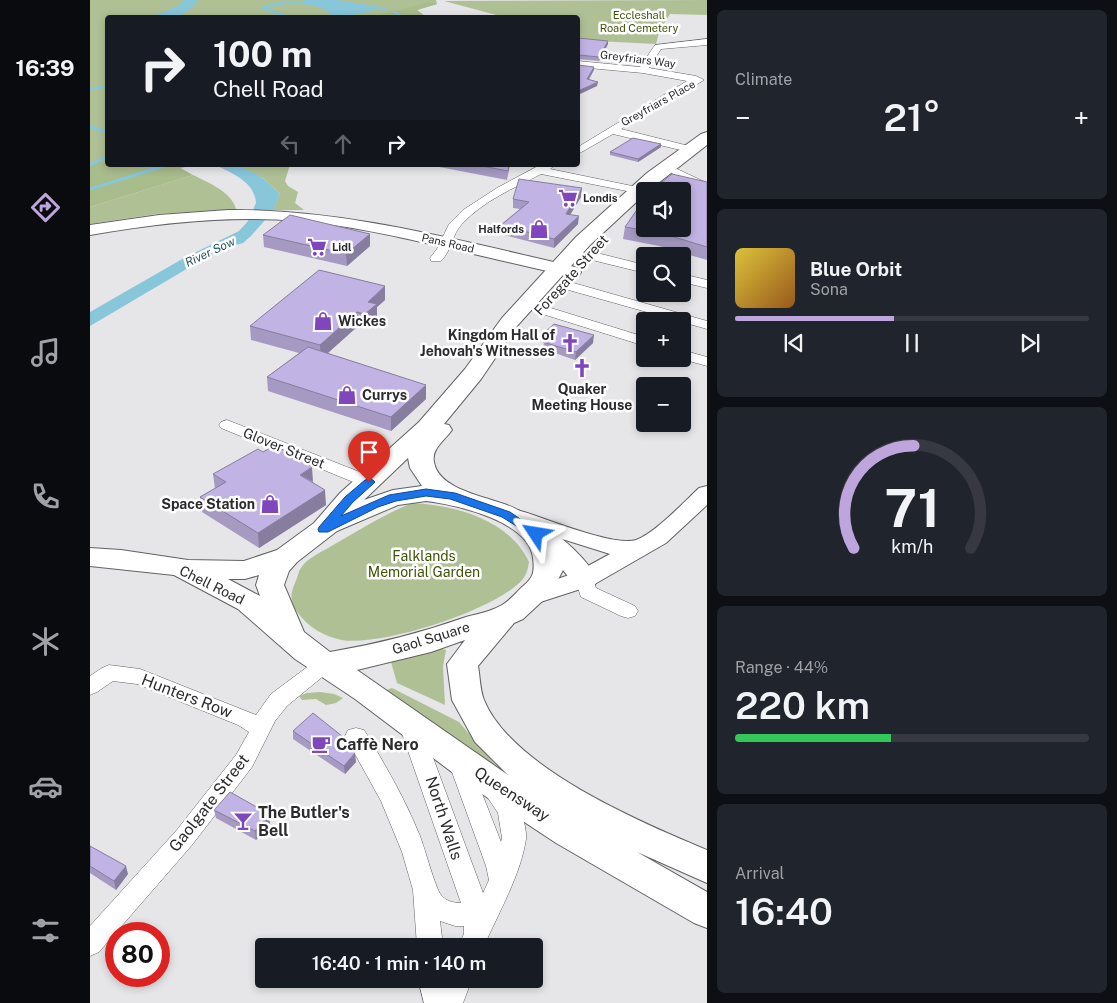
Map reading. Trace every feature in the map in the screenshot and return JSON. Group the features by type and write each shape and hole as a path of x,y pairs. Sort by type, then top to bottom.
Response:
{"highway":[{"path":"658,182 689,149 707,136"},
{"path":"658,182 707,148"},
{"name":"Foregate Street","path":"451,496 430,479 423,466 420,457 425,447 523,328 541,309 560,276 588,235 636,199"},
{"name":"Foregate Street","path":"369,482 428,427 473,374 509,322 560,276 589,255 636,203"},
{"path":"324,529 349,499 369,482"},
{"path":"292,639 280,615 270,585 276,568 287,556 324,529 374,504 394,498 426,492 451,496 506,514 561,550 577,567 584,579"},
{"name":"Queensway","path":"536,534 546,548 549,572 541,586 518,605 462,664 463,686 472,712 514,761 538,780 573,802 707,867"},
{"path":"180,567 245,570 287,556"},
{"name":"Chell Road","path":"90,557 180,567 248,602 325,664"},
{"name":"Gaol Square","path":"325,664 371,656 432,641 518,605"},
{"name":"Queensway","path":"325,664 366,691 471,768 569,832 707,911"}],"main road":[{"name":"Pans Road","path":"90,230 131,222 188,216 296,217 322,220 360,232 560,276"},
{"path":"518,605 584,579 658,538 707,493"},
{"path":"506,514 607,546 638,548"}],"street":[{"path":"643,70 658,47 707,42"},
{"name":"Greyfriars Way","path":"580,64 643,70 696,79"},
{"name":"Greyfriars Place","path":"580,149 696,79 707,82"},
{"name":"Greyfriars Place","path":"610,130 689,149"},
{"path":"442,251 450,230 488,196 544,167 658,182"},
{"path":"691,186 707,188"},
{"path":"589,255 636,267"},
{"path":"560,276 707,325"},
{"path":"691,280 707,284"},
{"path":"541,309 636,339"},
{"path":"691,357 707,362"},
{"name":"Glover Street","path":"227,425 369,482"},
{"path":"584,579 588,592 628,611"},
{"name":"Gaolgate Street","path":"91,941 184,838 244,762 265,718 284,695 325,664"},
{"name":"Hunters Row","path":"90,687 109,673 140,677 246,719 261,729"},
{"name":"North Walls","path":"410,725 478,924"},
{"path":"356,736 380,762 433,904 451,914 463,916 478,924 501,881 514,838 509,811 471,768"},
{"path":"471,768 501,881"},
{"path":"424,884 429,938"},
{"path":"434,988 438,1003"},
{"path":"449,1003 455,988"}],"green space":[{"path":"90,0 436,0 437,4 417,10 423,15 105,15 105,167 185,167 90,192"},
{"name":"Eccleshall Road Cemetery","path":"707,0 707,15 670,14 659,32 656,44 596,41 580,38 580,15 496,15 444,1"},
{"path":"431,2 437,4 417,10 423,15 378,15"},
{"path":"98,160 105,164 105,167 144,167 151,170 161,167 179,167 193,175 90,207 90,165"},
{"path":"240,167 289,167 285,181 288,186 298,192 295,203 304,210 273,210 280,194 263,178"},
{"path":"193,175 212,184 224,193 234,203 236,209 156,214 90,224 90,207"},
{"name":"Falklands Memorial Garden","path":"412,503 429,504 463,511 495,525 509,535 520,547 529,562 523,579 509,591 465,614 410,632 383,638 360,641 336,639 323,634 307,623 295,608 292,600 293,588 299,571 304,564 316,554"},
{"path":"440,648 446,650 443,666 445,705 397,683 391,662"},
{"path":"392,688 459,722 493,762 525,792 386,690"},
{"path":"320,692 334,694 343,698 336,703 326,705 316,699 302,700 299,696"}],"water":[{"path":"305,0 329,0 376,7 372,11 353,15 333,15 328,8 301,2"},
{"path":"219,167 241,167 252,172 263,178 280,194 273,211 251,236 243,243 219,250 90,326 90,312 184,258 239,231 248,221 256,203 255,196 252,189 242,179"}],"building":[{"path":"580,38 608,41 599,57 580,55"},
{"path":"580,65 594,67 587,79 598,82 580,90"},
{"path":"633,138 661,144 638,159 610,152"},
{"path":"487,167 509,167 508,171"},
{"path":"672,174 707,182 707,247 674,237 691,237 691,182 662,182"},
{"path":"519,179 582,188 566,214 579,216 554,239 501,225 529,202 513,199"},
{"path":"636,211 636,229 625,227"},
{"path":"290,215 370,234 346,254 263,235"},
{"name":"Wickes","path":"319,270 385,286 368,302 377,304 365,314 357,312 320,345 250,326"},
{"path":"554,324 594,335 576,352 543,342 550,336 543,334"},
{"name":"Currys","path":"308,347 426,385 391,417 267,377"},
{"name":"Space Station","path":"275,445 312,467 300,475 325,490 258,533 200,497 226,482 213,474 258,449 263,452"},
{"name":"Caffè Nero","path":"313,713 347,740 355,753 344,766 293,731"},
{"path":"230,792 269,814 255,831 214,810"},
{"path":"90,846 126,866 114,881 90,866"}],"waterway":[{"name":"River Sow","path":"168,15 183,9 191,0"},
{"path":"329,0 386,9"},
{"path":"283,15 263,8 271,5 300,3 319,6 333,15"},
{"path":"394,12 399,15"},
{"path":"90,89 105,86"},
{"path":"90,127 105,131"},
{"path":"90,165 105,158"},
{"path":"90,189 161,167"}],"place":[{"name":"Londis","path":"568,198"},
{"name":"Halfords","path":"539,229"},
{"name":"Lidl","path":"317,247"},
{"name":"Wickes","path":"323,321"},
{"name":"Kingdom Hall of Jehovah's Witnesses","path":"570,343"},
{"name":"Quaker Meeting House","path":"582,368"},
{"name":"Currys","path":"347,395"},
{"name":"Space Station","path":"270,504"},
{"name":"Caffè Nero","path":"321,744"},
{"name":"The Butler's Bell","path":"243,821"}],"route":[{"path":"369,482 349,499 324,529 374,504 410,494 426,492 451,496 506,514 536,534"}]}
